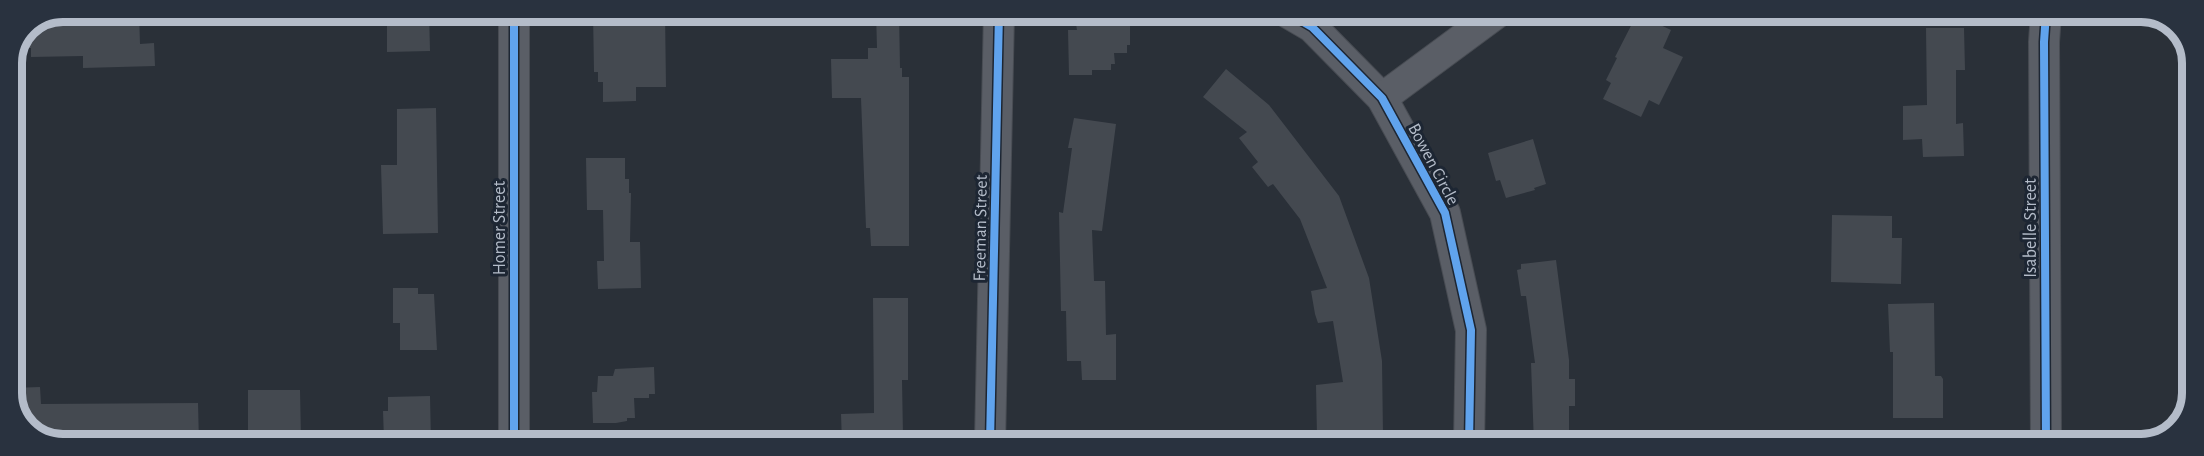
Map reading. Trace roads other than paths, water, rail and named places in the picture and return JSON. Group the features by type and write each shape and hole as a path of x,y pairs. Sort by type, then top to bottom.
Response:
{"street":[{"name":"Homer Street","path":"514,23 514,434"},
{"name":"Freeman Street","path":"990,434 999,23"},
{"name":"Bowen Circle","path":"1305,23 1312,27 1382,98 1445,213 1470,330 1469,434"},
{"path":"1382,98 1483,23"},
{"name":"Isabelle Street","path":"2045,23 2046,434"}]}
